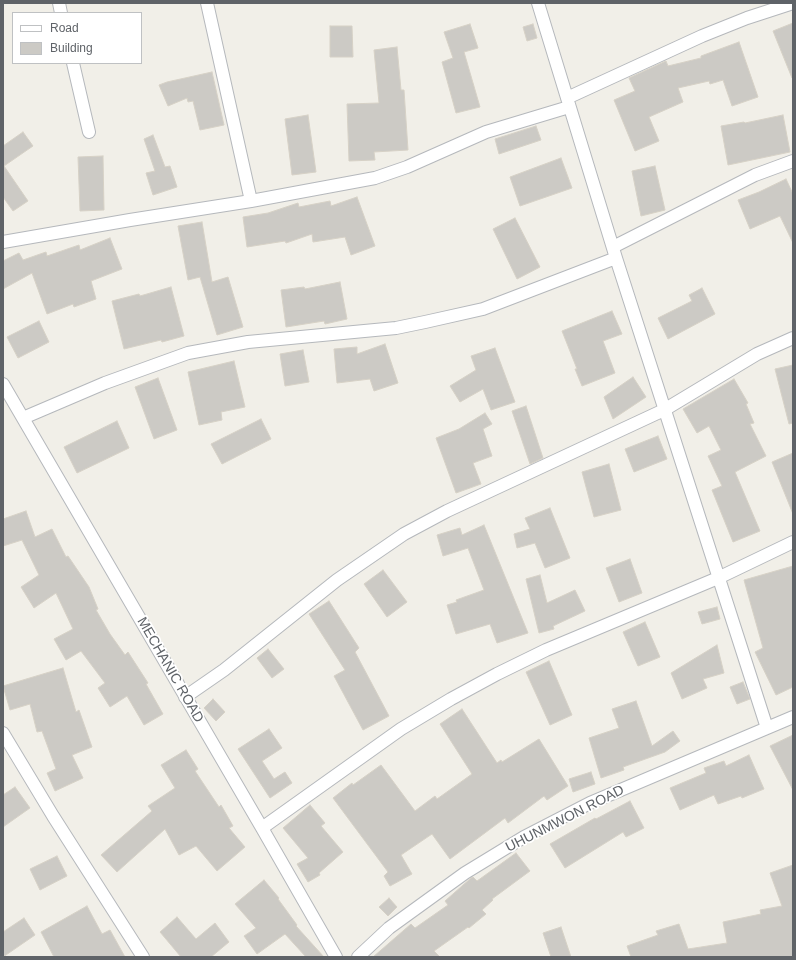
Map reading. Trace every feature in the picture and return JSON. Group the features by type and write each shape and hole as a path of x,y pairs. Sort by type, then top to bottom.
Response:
{"street":[{"path":"207,3 251,201"},
{"path":"538,3 614,253 766,728"},
{"path":"3,242 251,201 390,174 486,132 568,102 702,36 748,18 793,3"},
{"path":"73,64 89,132"},
{"path":"23,418 104,383 188,353 248,342 396,328 483,309 614,253 755,175 793,161"},
{"path":"186,697 224,670 338,580 404,534 447,510 664,410 757,354 793,338"},
{"name":"MECHANIC ROAD","path":"3,384 336,957"},
{"path":"262,828 401,729 497,674 546,650 718,578 793,542"},
{"name":"UHUNMWON ROAD","path":"358,957 395,923 465,873 524,837 590,803 793,717"},
{"path":"3,733 53,816 143,957"}],"building":[{"path":"793,23 793,78 792,78 773,31"},
{"path":"470,24 478,48 464,52 480,107 456,113 442,62 453,58 444,32"},
{"path":"533,24 537,38 527,41 523,27"},
{"path":"330,26 352,26 353,57 330,57"},
{"path":"739,42 758,97 732,106 723,80 710,84 709,81 678,88 683,102 649,117 659,141 635,151 614,100 635,91 629,78 666,61 668,66 701,58 701,56"},
{"path":"397,47 401,90 404,90 408,150 374,152 375,160 349,161 347,104 379,103 374,50"},
{"path":"212,72 224,125 200,130 193,101 188,102 187,98 168,106 159,85"},
{"path":"308,115 316,172 292,175 285,119"},
{"path":"783,115 790,152 728,165 721,126 745,123"},
{"path":"536,126 541,140 499,154 495,139"},
{"path":"23,132 33,146 4,166 28,201 13,211 3,197 3,146"},
{"path":"153,135 165,167 170,166 177,187 153,195 146,173 155,171 144,139"},
{"path":"103,156 104,210 80,211 78,157"},
{"path":"561,158 572,188 520,206 510,177"},
{"path":"655,166 665,210 641,216 632,171"},
{"path":"786,179 793,194 793,243 780,216 750,229 738,200"},
{"path":"357,197 375,246 351,255 345,237 313,242 312,234 286,243 285,241 247,247 243,217 268,213 298,203 299,207 330,201 331,206"},
{"path":"515,218 540,267 517,279 493,229"},
{"path":"202,222 212,282 228,277 243,327 217,335 200,277 188,280 178,226"},
{"path":"110,238 122,269 91,281 96,299 74,307 73,304 47,314 32,273 3,289 3,261 19,253 23,260 46,252 47,256 79,245 80,250"},
{"path":"340,282 347,319 325,324 324,321 286,327 281,290 304,287 305,289"},
{"path":"171,287 184,336 162,342 161,340 124,349 112,301 139,294 140,296"},
{"path":"702,288 715,314 668,339 658,318 692,301 689,295"},
{"path":"612,311 622,334 603,341 615,373 582,386 562,331"},
{"path":"39,321 49,342 18,358 7,337"},
{"path":"385,344 398,383 374,391 370,379 337,383 334,349 357,347 357,354"},
{"path":"495,348 515,402 491,410 483,389 460,402 450,386 476,370 471,356"},
{"path":"303,350 309,382 285,386 280,354"},
{"path":"234,361 245,407 221,412 222,420 199,425 188,372"},
{"path":"793,365 793,423 789,424 775,369"},
{"path":"633,377 646,397 613,419 604,397"},
{"path":"158,378 177,430 154,439 135,387"},
{"path":"734,379 748,403 746,404 754,423 750,424 766,456 735,472 760,531 733,542 712,490 722,486 708,456 721,450 709,426 697,433 683,409"},
{"path":"526,406 543,458 530,464 512,411"},
{"path":"485,413 492,424 483,429 492,456 473,463 481,484 456,493 436,438 459,429"},
{"path":"261,419 271,439 222,464 211,444"},
{"path":"117,421 129,448 77,473 64,447"},
{"path":"658,436 667,459 634,472 625,449"},
{"path":"793,453 793,514 772,462"},
{"path":"609,464 621,510 594,517 582,472"},
{"path":"550,508 570,558 545,568 535,543 517,548 514,534 530,529 525,518"},
{"path":"26,511 35,537 52,529 66,557 68,556 89,587 98,609 96,610 110,634 125,655 128,652 148,683 146,684 163,714 144,725 127,696 110,707 98,688 105,683 81,651 66,660 54,639 73,629 56,593 34,608 21,587 39,575 22,540 3,546 3,519"},
{"path":"484,525 528,633 497,643 490,624 456,634 447,605 457,602 456,600 484,590 468,548 443,556 437,535 460,528 462,535"},
{"path":"630,559 642,593 619,602 606,568"},
{"path":"793,566 793,687 776,695 755,652 763,648 744,580"},
{"path":"383,570 407,602 387,617 364,584"},
{"path":"540,575 547,603 575,590 585,611 553,626 554,629 539,633 526,579"},
{"path":"329,601 359,648 355,652 389,716 363,730 334,676 345,670 309,614"},
{"path":"717,607 720,619 702,624 698,612"},
{"path":"645,622 660,657 638,666 623,632"},
{"path":"717,645 724,673 703,679 707,688 682,699 671,673"},
{"path":"268,649 284,669 272,678 257,658"},
{"path":"549,661 572,715 550,725 526,672"},
{"path":"63,668 76,712 79,710 92,747 72,755 83,778 55,791 47,773 56,769 42,731 37,732 30,704 10,710 3,686"},
{"path":"743,682 750,699 737,704 730,687"},
{"path":"213,699 225,712 216,721 204,708"},
{"path":"636,701 652,746 673,731 680,741 665,752 623,767 624,770 601,778 589,738 619,728 612,709"},
{"path":"462,709 497,763 501,760 502,762 539,739 568,786 547,800 544,796 508,823 505,818 450,859 432,834 401,855 412,874 390,886 384,876 388,872 333,798 352,783 353,785 381,765 415,811 435,796 437,799 472,774 440,724"},
{"path":"269,729 282,748 262,761 274,779 285,772 292,783 270,798 238,749"},
{"path":"793,735 793,790 770,746"},
{"path":"186,750 198,769 195,771 219,807 221,805 233,826 229,828 245,847 217,871 196,846 179,855 165,829 117,872 101,855 152,811 148,806 175,788 161,765"},
{"path":"749,755 764,789 742,798 741,796 718,804 714,795 680,810 670,788 706,773 704,768 724,761 726,766"},
{"path":"591,772 595,784 573,792 569,779"},
{"path":"15,787 30,808 3,827 3,795"},
{"path":"630,801 644,828 626,837 623,832 565,868 550,844 595,818 596,819"},
{"path":"310,805 325,823 321,826 343,852 319,873 320,875 308,882 297,864 308,858 283,828"},
{"path":"516,853 530,871 492,899 493,900 482,910 486,914 469,928 468,927 434,951 440,957 373,957 411,924 415,928 448,905 445,901 471,878 473,877 477,881"},
{"path":"57,856 67,876 40,890 30,869"},
{"path":"793,865 793,956 631,957 627,946 658,935 656,931 679,924 688,949 727,943 723,922 761,914 760,910 782,906 770,873"},
{"path":"264,880 279,898 278,899 297,925 296,926 324,957 306,957 285,934 257,954 244,936 256,928 235,904"},
{"path":"389,898 397,907 388,916 379,907"},
{"path":"87,906 102,934 110,930 125,957 54,957 41,932"},
{"path":"177,917 196,939 215,923 229,942 211,957 181,957 160,932"},
{"path":"24,918 35,935 3,957 3,932"},
{"path":"561,927 571,957 551,957 543,933"}]}
